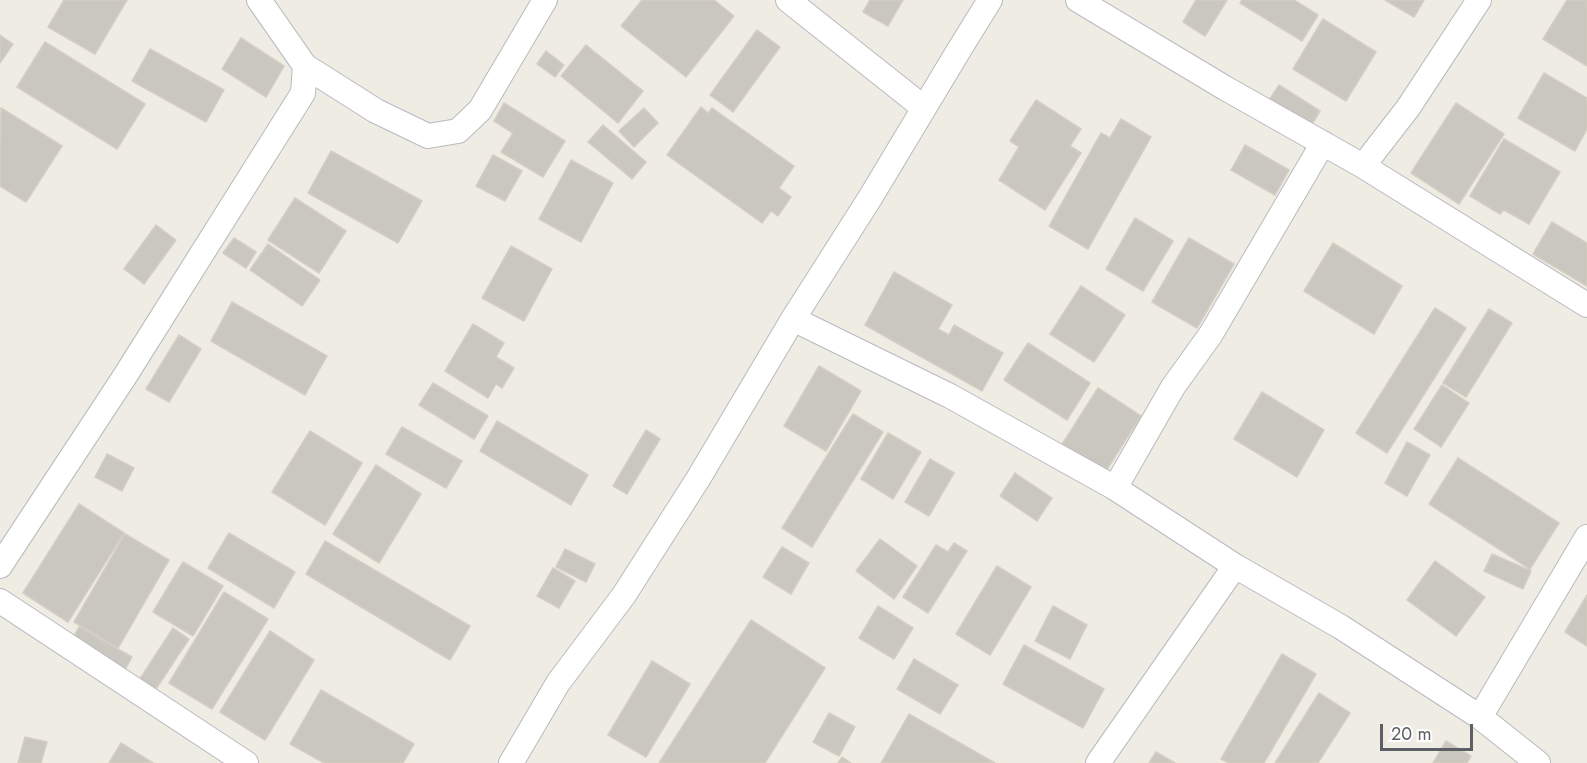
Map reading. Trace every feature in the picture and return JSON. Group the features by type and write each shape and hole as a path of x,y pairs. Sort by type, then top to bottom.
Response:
{"street":[{"path":"260,0 304,66 376,111 428,136 458,131 480,110 544,0"},
{"path":"788,0 924,108"},
{"path":"512,763 558,683 624,595 698,479 793,319 870,198 990,0"},
{"path":"1078,0 1225,88 1363,166 1587,304"},
{"path":"1363,166 1414,98 1479,0"},
{"path":"0,567 125,376 303,93 304,66"},
{"path":"1114,488 1173,387 1211,334 1323,143"},
{"path":"793,319 950,396 1114,488 1235,566 1341,627 1480,717 1538,763"},
{"path":"1480,717 1587,537"},
{"path":"1098,763 1235,566"},
{"path":"0,602 246,763"}],"building":[{"path":"64,0 127,0 95,54 48,27"},
{"path":"642,0 714,0 734,16 686,77 621,26"},
{"path":"870,0 903,0 888,26 863,12"},
{"path":"1196,0 1227,0 1205,36 1183,22"},
{"path":"1242,0 1294,0 1318,15 1302,41 1240,3"},
{"path":"1385,0 1424,0 1414,17"},
{"path":"1567,0 1587,0 1587,66 1543,39"},
{"path":"1323,19 1376,52 1346,101 1293,69"},
{"path":"757,30 780,47 733,112 710,95"},
{"path":"0,35 13,44 0,63"},
{"path":"241,38 284,66 266,97 222,69"},
{"path":"45,42 145,104 117,149 17,87"},
{"path":"586,45 643,91 618,123 561,76"},
{"path":"150,49 224,90 206,122 132,81"},
{"path":"546,51 564,65 555,77 537,64"},
{"path":"1544,73 1587,98 1587,129 1575,151 1518,118"},
{"path":"1279,85 1320,111 1311,126 1269,100"},
{"path":"1036,100 1081,129 1070,146 1081,153 1045,210 999,180 1019,147 1010,141"},
{"path":"504,103 565,141 543,177 501,152 513,133 494,121"},
{"path":"1456,103 1504,134 1459,204 1411,173"},
{"path":"701,107 708,113 712,108 794,166 779,188 791,197 778,216 771,211 762,223 667,155"},
{"path":"1,108 62,146 26,202 0,186"},
{"path":"644,108 658,123 634,147 619,131"},
{"path":"1121,119 1151,137 1088,249 1049,226 1101,133 1110,138"},
{"path":"603,125 646,162 632,179 588,142"},
{"path":"1504,139 1560,172 1529,224 1504,210 1500,214 1470,196"},
{"path":"1245,145 1289,170 1275,195 1231,170"},
{"path":"331,151 422,201 398,243 308,193"},
{"path":"493,155 522,171 505,201 476,186"},
{"path":"571,160 613,183 581,242 539,219"},
{"path":"295,198 346,231 319,273 268,240"},
{"path":"1135,218 1173,241 1143,291 1106,269"},
{"path":"1552,222 1587,243 1587,286 1533,254"},
{"path":"156,225 176,240 144,284 124,269"},
{"path":"234,238 256,252 246,268 223,253"},
{"path":"1189,238 1234,264 1197,328 1152,302"},
{"path":"1333,243 1402,286 1374,334 1304,291"},
{"path":"268,244 320,280 302,306 250,270"},
{"path":"511,246 552,269 524,321 482,298"},
{"path":"894,272 952,305 938,329 949,335 954,325 1003,353 982,391 865,325"},
{"path":"1081,286 1125,315 1094,362 1050,334"},
{"path":"232,302 327,356 305,395 211,341"},
{"path":"1435,308 1466,328 1387,453 1356,433"},
{"path":"1489,309 1512,323 1466,397 1443,383"},
{"path":"473,324 504,343 496,357 514,368 502,388 496,384 488,398 445,371"},
{"path":"179,335 201,349 169,402 146,389"},
{"path":"1028,343 1090,383 1067,420 1004,380"},
{"path":"819,366 861,391 826,451 784,426"},
{"path":"433,383 488,416 474,439 419,405"},
{"path":"1442,385 1469,403 1441,447 1414,429"},
{"path":"1098,388 1141,416 1104,474 1061,446"},
{"path":"1262,392 1324,430 1297,477 1234,439"},
{"path":"853,414 883,432 812,547 782,528"},
{"path":"497,421 588,475 571,505 480,451"},
{"path":"402,427 462,461 446,488 386,454"},
{"path":"646,430 660,439 627,494 613,486"},
{"path":"310,431 362,463 325,525 272,492"},
{"path":"888,433 921,452 893,499 861,479"},
{"path":"1407,442 1430,455 1407,496 1385,483"},
{"path":"107,454 134,468 122,491 95,477"},
{"path":"1458,458 1559,523 1530,569 1429,504"},
{"path":"930,459 954,473 929,516 905,502"},
{"path":"376,465 421,494 379,563 333,534"},
{"path":"1015,473 1052,498 1037,521 1000,496"},
{"path":"79,504 124,533 68,622 23,593"},
{"path":"229,533 295,572 274,608 208,568"},
{"path":"125,534 169,560 118,648 74,622"},
{"path":"880,539 917,566 894,599 856,571"},
{"path":"325,541 470,626 450,660 306,574"},
{"path":"954,543 967,551 928,613 903,597 936,545 948,552"},
{"path":"782,547 809,563 791,594 763,577"},
{"path":"565,549 595,564 586,582 556,567"},
{"path":"1492,554 1531,571 1523,589 1484,571"},
{"path":"1435,561 1485,597 1456,636 1407,600"},
{"path":"183,562 223,586 193,636 153,612"},
{"path":"997,566 1031,587 990,655 956,634"},
{"path":"553,568 575,581 559,608 537,596"},
{"path":"224,592 268,619 212,709 169,683"},
{"path":"1587,595 1587,646 1565,632"},
{"path":"878,606 913,628 894,659 859,638"},
{"path":"1053,606 1087,625 1070,659 1035,641"},
{"path":"751,620 825,668 765,763 659,763"},
{"path":"79,627 132,657 122,675 69,645"},
{"path":"173,628 189,639 152,695 136,685"},
{"path":"270,631 314,660 265,740 220,712"},
{"path":"1024,645 1104,689 1083,728 1003,684"},
{"path":"1282,654 1316,674 1264,763 1229,763 1221,759"},
{"path":"914,659 958,685 940,714 897,689"},
{"path":"652,661 690,684 646,757 608,735"},
{"path":"321,690 414,744 403,763 324,763 290,744"},
{"path":"1319,693 1350,713 1318,763 1275,763"},
{"path":"829,713 855,727 839,756 813,742"},
{"path":"909,714 995,763 881,763"},
{"path":"25,737 47,742 41,763 18,763"},
{"path":"1446,741 1471,756 1467,763 1433,763"},
{"path":"121,743 153,763 109,763"},
{"path":"1156,752 1175,763 1149,763"},
{"path":"842,757 851,763 838,763"}]}
